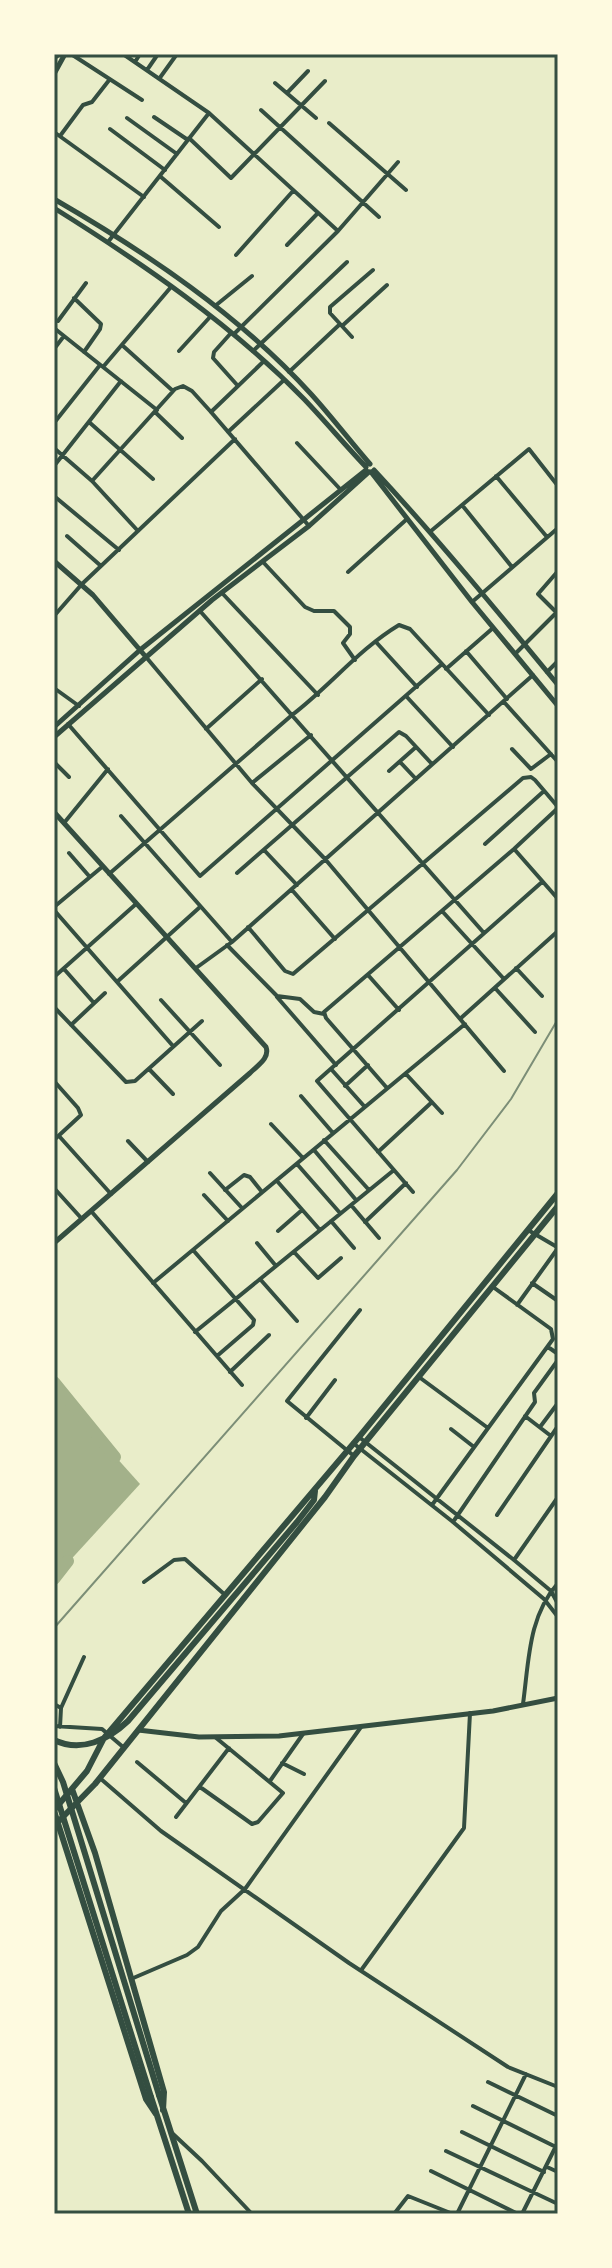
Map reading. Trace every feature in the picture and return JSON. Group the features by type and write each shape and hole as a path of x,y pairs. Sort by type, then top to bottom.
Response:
{"main road":[{"path":"156,2114 146,2099 54,1811 87,1771 108,1733 356,1440 558,1193"},
{"path":"56,1825 100,1778 325,1497 354,1456 558,1206"},
{"path":"54,1740 67,1745 90,1743 117,1731 307,1509 314,1500 315,1488"},
{"path":"54,1763 63,1782 197,2214"},
{"path":"54,1788 189,2214"},
{"path":"72,1789 95,1853 164,2092 163,2110"}],"street":[{"path":"54,58 62,54"},
{"path":"54,74 62,54"},
{"path":"71,54 142,100"},
{"path":"123,54 209,113 338,231"},
{"path":"135,62 140,54"},
{"path":"147,70 158,54"},
{"path":"159,79 177,54"},
{"path":"287,93 308,71"},
{"path":"60,136 83,105 92,102 110,79"},
{"path":"154,117 188,139 231,178 325,81"},
{"path":"275,83 316,118"},
{"path":"261,110 379,217"},
{"path":"108,242 209,113"},
{"path":"127,118 177,154"},
{"path":"329,123 406,190"},
{"path":"110,129 165,170"},
{"path":"54,132 144,197"},
{"path":"238,387 213,358 214,352 338,231 398,162"},
{"path":"160,176 219,227"},
{"path":"236,255 293,191"},
{"path":"54,199 115,234 215,306 311,394 472,602 558,706"},
{"path":"54,208 171,287 264,361 431,531 558,685"},
{"path":"287,245 317,214"},
{"path":"252,352 347,262"},
{"path":"352,337 330,313 330,307 373,270"},
{"path":"215,306 252,276"},
{"path":"58,321 86,283"},
{"path":"289,372 387,285"},
{"path":"54,423 171,287"},
{"path":"74,298 101,324 84,352"},
{"path":"179,351 210,317"},
{"path":"54,328 156,411 182,438"},
{"path":"54,349 64,336"},
{"path":"122,345 173,391"},
{"path":"211,412 264,361"},
{"path":"228,432 284,380"},
{"path":"54,466 121,381"},
{"path":"92,481 173,391 187,387 309,526"},
{"path":"89,422 153,479"},
{"path":"54,616 82,584 235,439"},
{"path":"297,443 340,489"},
{"path":"54,448 92,481 138,531"},
{"path":"431,531 529,449 558,486"},
{"path":"54,727 140,650 369,469"},
{"path":"54,737 200,611 309,526 369,469"},
{"path":"496,476 547,537"},
{"path":"54,496 119,550"},
{"path":"462,505 512,567"},
{"path":"348,572 407,519"},
{"path":"472,602 558,528"},
{"path":"67,536 101,566"},
{"path":"54,561 82,584 252,783 325,859 504,1071"},
{"path":"263,562 305,607 314,611 334,611 350,627 350,634 343,643 355,660"},
{"path":"516,653 557,612 538,594 558,571"},
{"path":"222,593 318,695"},
{"path":"200,611 484,934"},
{"path":"109,874 399,625 406,626 489,715"},
{"path":"68,724 200,876 406,696 494,627"},
{"path":"376,642 417,687"},
{"path":"466,651 558,762"},
{"path":"547,672 558,661"},
{"path":"196,968 297,885 533,675"},
{"path":"206,729 262,679"},
{"path":"54,688 79,706"},
{"path":"406,696 453,747"},
{"path":"237,873 399,732 403,732 432,765"},
{"path":"252,783 311,735"},
{"path":"389,771 416,747"},
{"path":"275,994 300,999 317,1014 324,1014 558,808 531,777 531,769 512,749"},
{"path":"531,769 551,754"},
{"path":"54,762 69,777"},
{"path":"400,762 416,779"},
{"path":"64,823 108,769"},
{"path":"248,927 290,974 297,972 523,778 531,777"},
{"path":"485,844 544,791"},
{"path":"54,813 268,1052 250,1073 54,1243"},
{"path":"121,816 275,994 364,1107"},
{"path":"514,849 558,899"},
{"path":"264,850 297,885"},
{"path":"69,853 89,876"},
{"path":"102,867 54,909 173,1046"},
{"path":"413,1192 317,1081 542,882"},
{"path":"291,889 335,939"},
{"path":"54,977 136,904"},
{"path":"118,981 200,907"},
{"path":"442,911 504,979"},
{"path":"461,1018 558,931"},
{"path":"64,968 94,1003"},
{"path":"516,968 542,996"},
{"path":"368,975 399,1010"},
{"path":"495,988 535,1032"},
{"path":"71,1025 105,993"},
{"path":"161,1000 220,1065"},
{"path":"54,1007 126,1082 135,1081 202,1021"},
{"path":"324,1014 387,1088"},
{"path":"153,1283 465,1024"},
{"path":"345,1086 368,1065"},
{"path":"149,1069 173,1094"},
{"path":"405,1073 442,1113"},
{"path":"54,1081 81,1112 79,1118 56,1138 111,1194"},
{"path":"301,1096 333,1133"},
{"path":"378,1152 432,1102"},
{"path":"271,1124 303,1158"},
{"path":"324,1140 369,1190"},
{"path":"128,1141 148,1162"},
{"path":"313,1150 379,1238"},
{"path":"297,1163 340,1213"},
{"path":"195,1332 394,1170"},
{"path":"210,1173 242,1208"},
{"path":"225,1190 244,1175 250,1177 262,1192"},
{"path":"276,1180 320,1230"},
{"path":"365,1222 406,1183"},
{"path":"54,1188 82,1219"},
{"path":"204,1195 228,1221"},
{"path":"278,1231 302,1210"},
{"path":"91,1211 242,1385"},
{"path":"331,1221 354,1248"},
{"path":"517,1305 558,1248 528,1230"},
{"path":"257,1243 276,1266"},
{"path":"193,1250 254,1323 217,1357"},
{"path":"294,1252 318,1278 341,1258"},
{"path":"260,1279 297,1321"},
{"path":"532,1283 558,1301"},
{"path":"434,1502 554,1336 551,1329 493,1287"},
{"path":"354,1456 287,1401 360,1310"},
{"path":"230,1372 269,1335"},
{"path":"548,1347 558,1354"},
{"path":"453,1522 535,1402 534,1393 558,1360"},
{"path":"419,1377 488,1428"},
{"path":"306,1418 335,1380"},
{"path":"540,1427 558,1403"},
{"path":"525,1416 551,1436"},
{"path":"497,1515 558,1426"},
{"path":"451,1429 474,1447"},
{"path":"356,1440 514,1560 551,1591 558,1604"},
{"path":"514,1560 558,1498"},
{"path":"434,1502 453,1522 544,1599 558,1617"},
{"path":"144,1582 174,1560 185,1559 224,1594"},
{"path":"523,1705 534,1628 544,1599 558,1583"},
{"path":"84,1657 61,1708 57,1727 102,1729 123,1747"},
{"path":"137,1730 215,1737 279,1736 470,1713 558,1698"},
{"path":"54,1704 61,1708"},
{"path":"362,1969 464,1828 470,1713"},
{"path":"131,1979 187,1955 198,1947 221,1911 245,1889 363,1725"},
{"path":"270,1781 304,1733"},
{"path":"200,1787 255,1824 283,1793 215,1737"},
{"path":"176,1817 229,1748"},
{"path":"137,1762 186,1803"},
{"path":"282,1763 304,1774"},
{"path":"100,1778 161,1831 362,1969 508,2067 558,2087"},
{"path":"394,2214 408,2196 455,2214 526,2074"},
{"path":"488,2082 558,2116"},
{"path":"431,2171 520,2214 557,2144 473,2106"},
{"path":"170,2131 252,2214"},
{"path":"462,2132 558,2172"},
{"path":"446,2151 558,2204"}],"shaded area":[{"path":"54,1388 140,1484 54,1578"}],"waterway":[{"path":"54,1382 115,1457"},
{"path":"54,1579 68,1561"}],"railway":[{"path":"54,1628 457,1170 511,1099 558,1019"}]}
